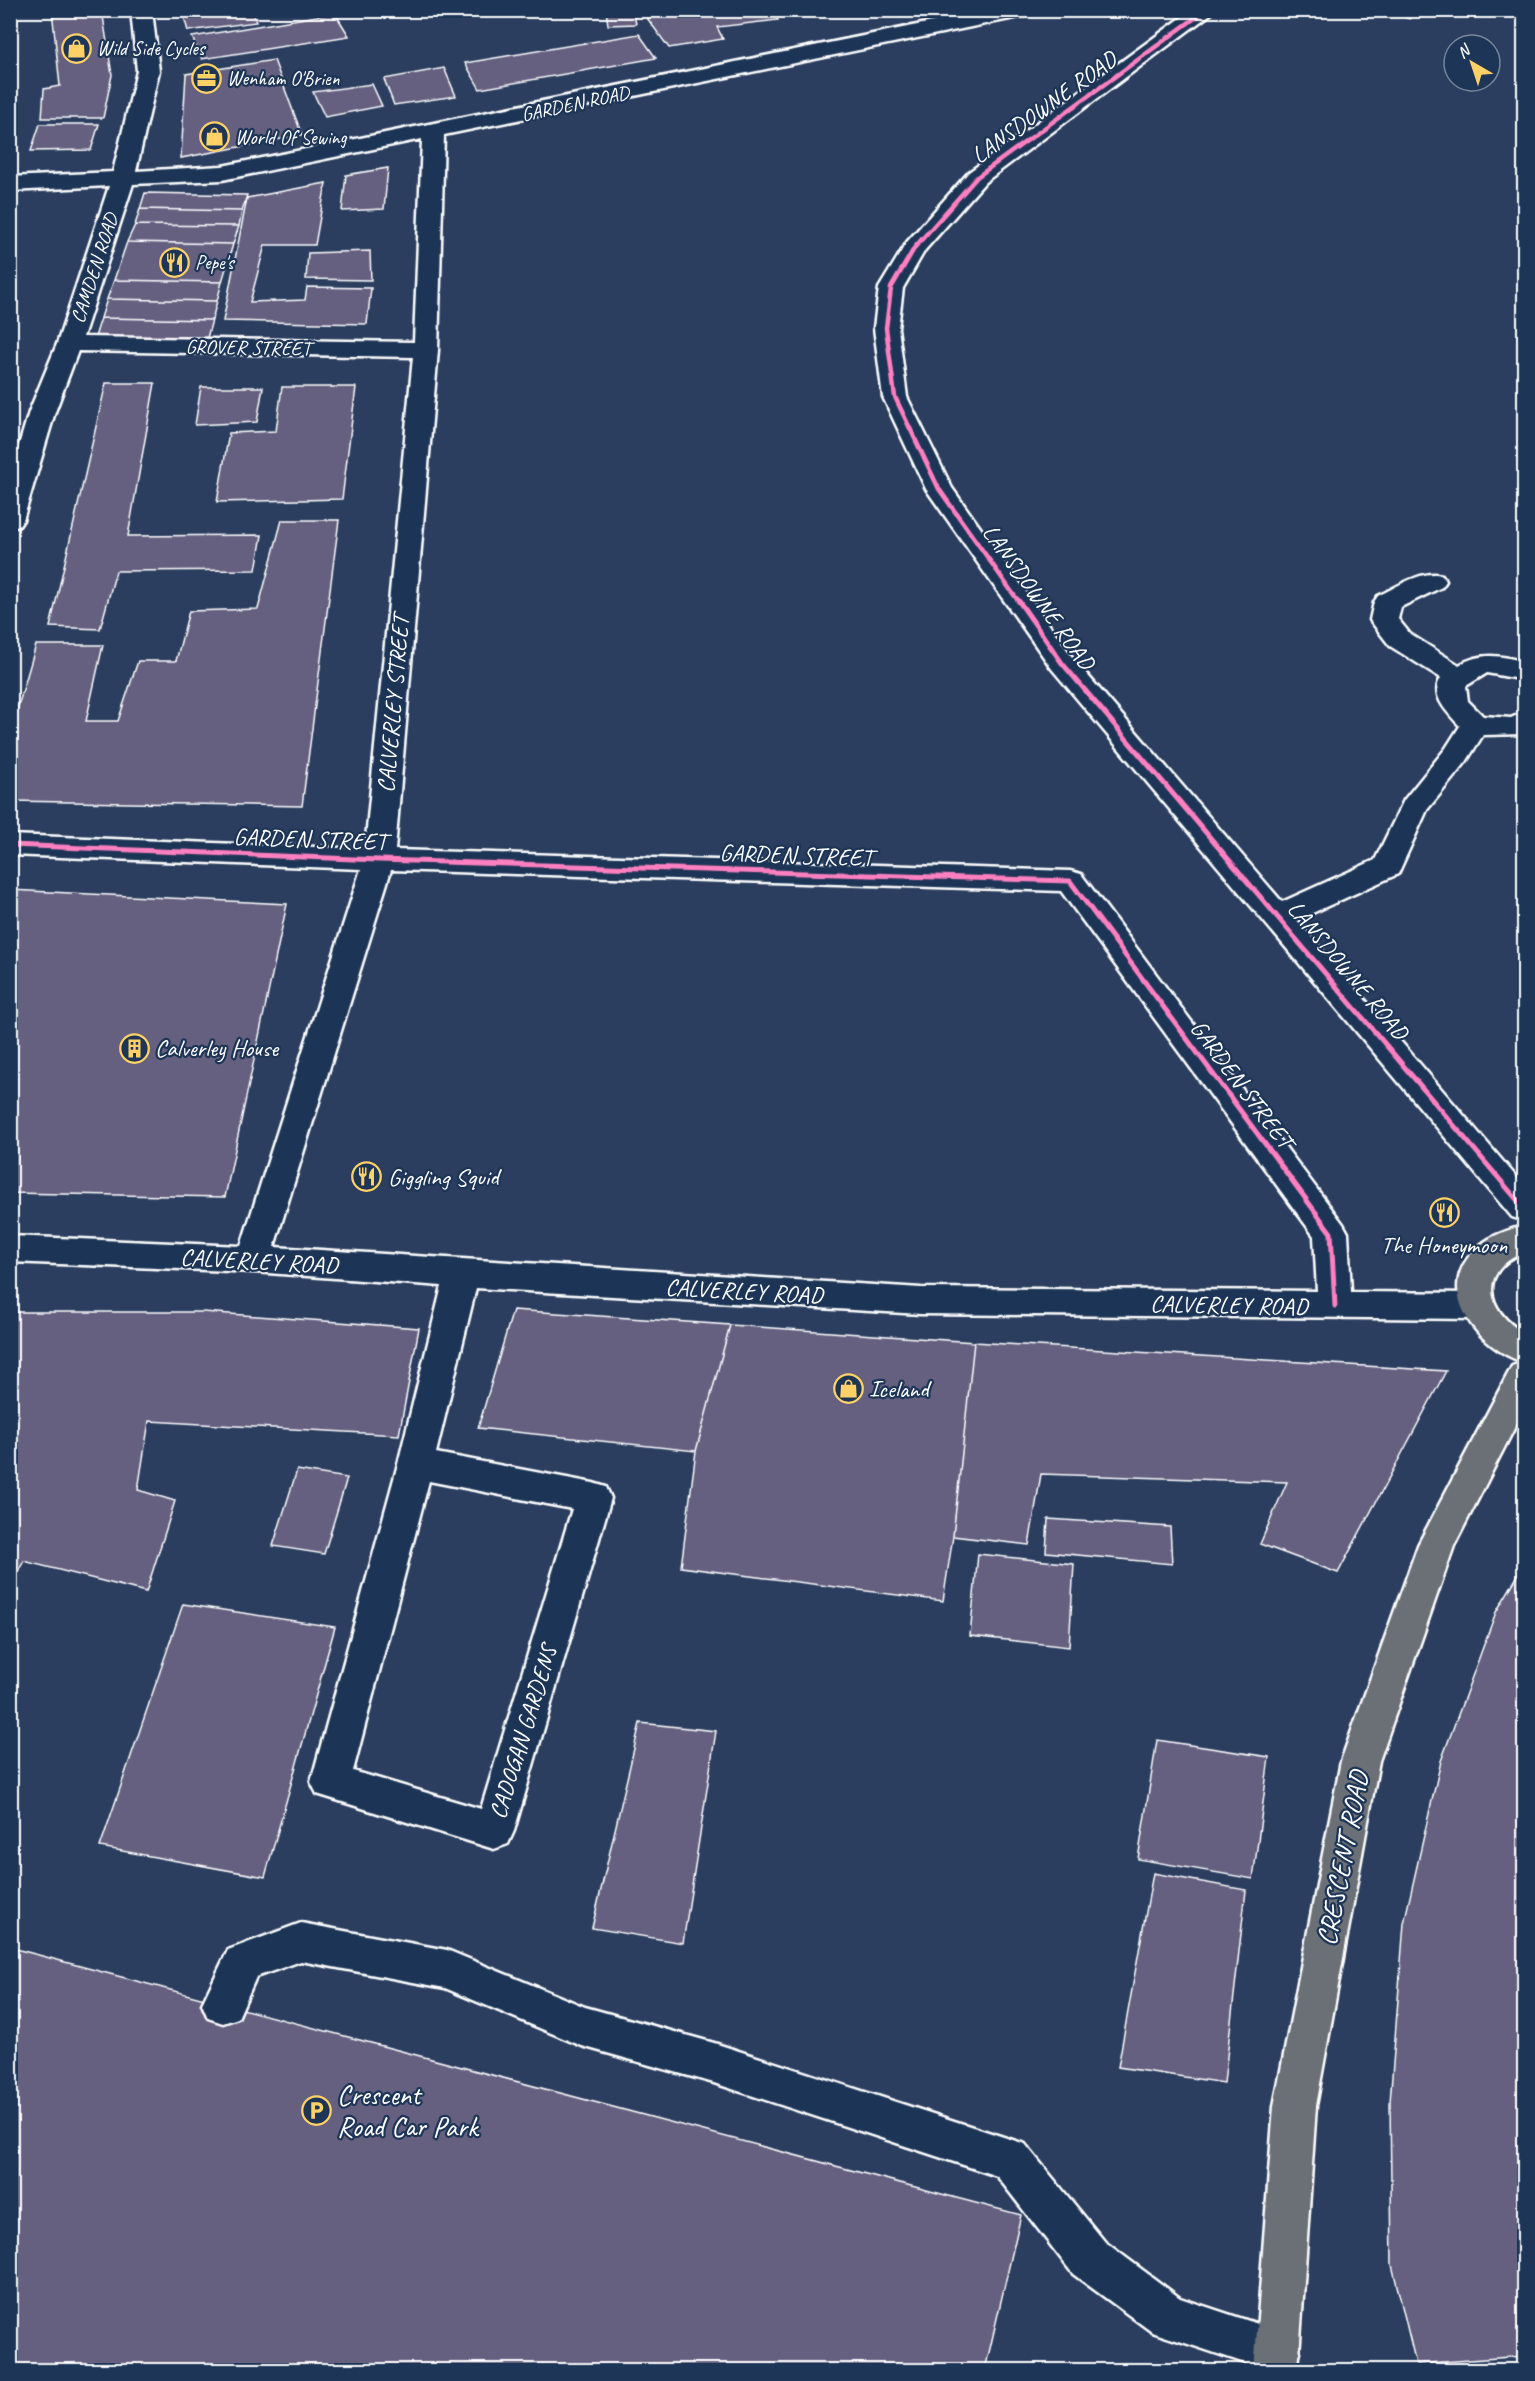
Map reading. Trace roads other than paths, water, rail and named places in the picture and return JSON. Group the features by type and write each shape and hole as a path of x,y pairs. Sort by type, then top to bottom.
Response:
{"main road":[{"path":"1524,1238 1504,1243 1488,1255 1478,1269 1474,1287 1478,1306 1490,1326 1510,1343 1524,1349"},
{"name":"CRESCENT ROAD","path":"1277,2361 1294,2106 1360,1761 1436,1545 1524,1376"}],"street":[{"name":"CAMDEN ROAD","path":"10,520 42,412 69,344 123,179 148,71 141,10"},
{"name":"GARDEN ROAD","path":"10,184 222,173 1025,10"},
{"name":"LANSDOWNE ROAD","path":"1206,10 977,177 915,247 891,288 886,328 896,398 939,489 1062,663 1279,916 1524,1208"},
{"name":"CALVERLEY STREET","path":"254,1259 379,860 426,350 433,132"},
{"name":"GROVER STREET","path":"69,344 426,350"},
{"path":"1433,581 1388,602 1384,620 1400,640 1459,677"},
{"path":"1524,671 1498,663 1474,666 1452,683 1454,703 1475,725 1518,727 1524,721"},
{"path":"1279,916 1386,867 1413,807 1456,755 1475,725"},
{"name":"GARDEN STREET","path":"10,845 379,860 1070,881 1331,1233 1335,1306"},
{"name":"CALVERLEY ROAD","path":"10,1250 254,1259 462,1274 921,1301 1478,1306"},
{"name":"CADOGAN GARDENS","path":"416,1464 593,1498 494,1831 331,1782 416,1464 462,1274"},
{"path":"223,2004 242,1963 301,1942 447,1969 582,2026 714,2063 1010,2159 1089,2258 1168,2316 1277,2361"}],"place":[{"name":"Wild Side Cycles","path":"76,48"},
{"name":"Wenham O'Brien","path":"206,78"},
{"name":"World Of Sewing","path":"214,137"},
{"name":"Pepe's","path":"174,262"},
{"name":"Calverley House","path":"134,1048"},
{"name":"Giggling Squid","path":"367,1177"},
{"name":"The Honeymoon","path":"1444,1212"},
{"name":"Iceland","path":"848,1389"},
{"name":"Crescent Road Car Park","path":"316,2110"}]}
